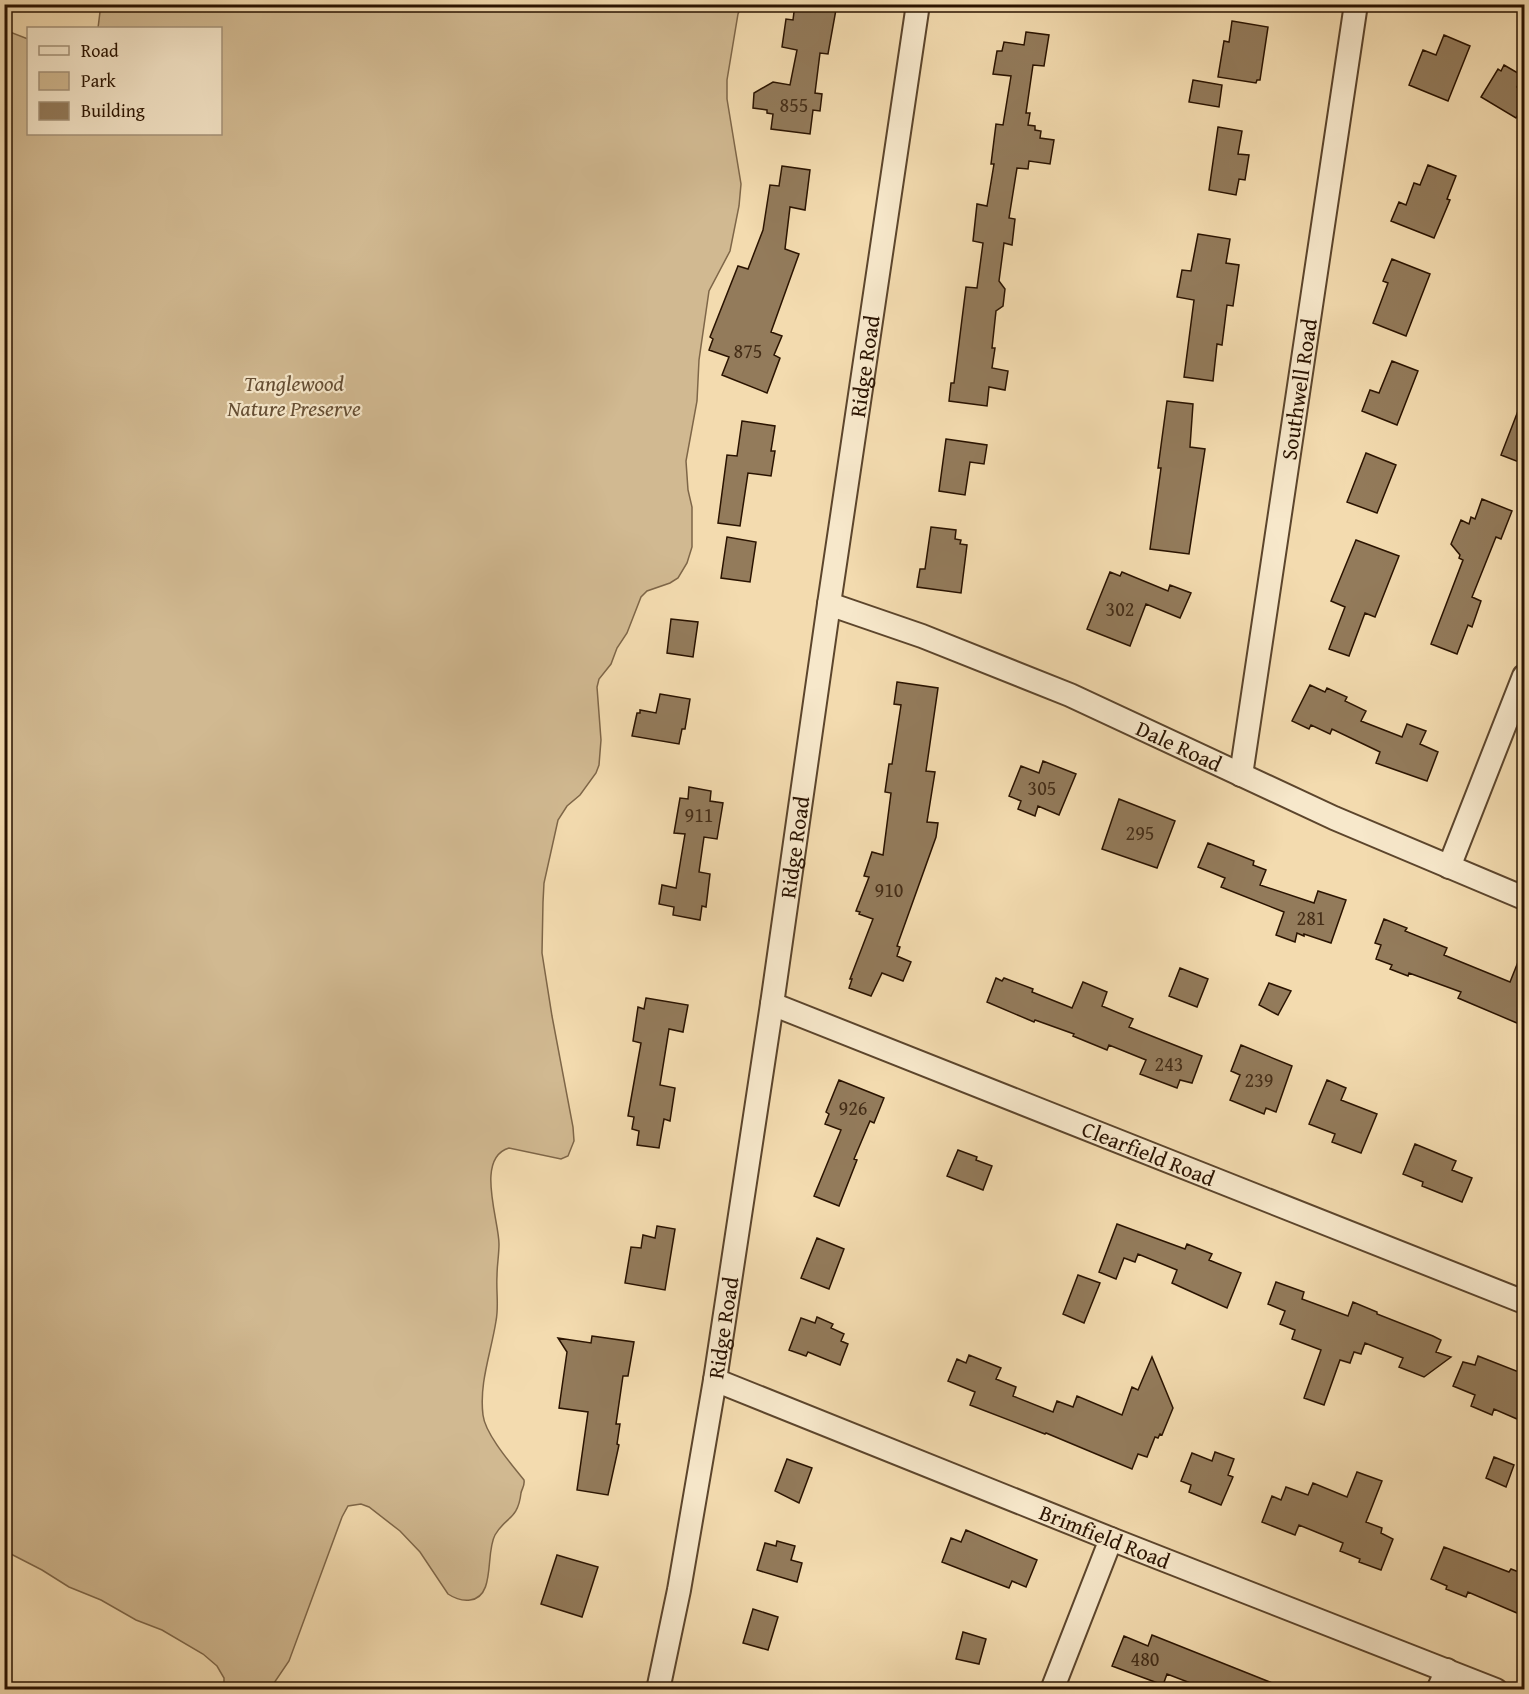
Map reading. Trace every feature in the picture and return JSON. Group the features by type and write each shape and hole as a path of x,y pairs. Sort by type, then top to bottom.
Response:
{"street":[{"name":"Ridge Road","path":"658,1689 683,1568 715,1380 918,4"},
{"name":"Southwell Road","path":"1241,775 1356,4"},
{"name":"Dale Road","path":"828,604 912,632 1039,682 1121,717 1345,822 1524,898"},
{"path":"1449,867 1524,676"},
{"name":"Clearfield Road","path":"772,1004 1524,1302"},
{"name":"Brimfield Road","path":"715,1380 1111,1539 1443,1680 1496,1689"},
{"path":"1052,1689 1111,1539"}],"green space":[{"name":"Tanglewood Nature Preserve","path":"101,4 742,5 738,14 727,80 727,99 741,184 739,206 730,251 709,291 699,360 697,401 686,461 692,507 692,547 687,563 678,578 647,591 641,597 627,633 617,648 611,664 599,679 597,687 601,740 599,765 580,795 567,806 558,820 544,883 542,953 574,1141 568,1156 561,1159 509,1148 499,1154 493,1164 491,1176 499,1244 497,1310 484,1380 483,1415 494,1440 524,1480 519,1502 514,1513 495,1535 487,1583 483,1591 478,1597 470,1600 458,1599 448,1594 420,1552 400,1531 369,1507 361,1504 348,1506 289,1661 270,1689 224,1689 224,1678 217,1666 203,1654 162,1630 136,1620 101,1600 69,1587 5,1551 5,30 27,39 27,135 222,135 222,27 98,27"}],"building":[{"path":"795,4 837,4 828,54 820,53 815,93 822,94 820,111 813,110 810,134 771,129 773,114 767,113 767,110 753,108 754,93 773,82 790,85 797,50 782,47 786,19 793,20"},
{"path":"1232,21 1268,27 1260,80 1256,83 1218,77 1224,41 1229,42"},
{"path":"1026,32 1049,35 1044,66 1033,65 1026,113 1030,113 1028,125 1035,126 1035,130 1041,131 1040,138 1054,140 1050,164 1029,161 1028,169 1017,168 1009,218 1015,219 1012,245 1004,243 999,281 1005,289 1003,306 996,311 992,348 995,348 992,368 1008,371 1005,390 989,387 987,406 949,401 951,383 954,383 966,287 977,288 983,243 973,241 977,204 987,206 994,164 991,164 996,124 1003,125 1011,76 993,74 997,51 1002,51 1004,42 1024,45"},
{"path":"1444,35 1470,46 1448,101 1409,85 1423,50 1436,55"},
{"path":"1504,65 1523,76 1517,87 1524,91 1524,104 1516,118 1481,97 1498,69 1501,71"},
{"path":"1193,80 1222,85 1219,107 1189,102"},
{"path":"1218,127 1242,131 1238,154 1249,155 1245,180 1239,179 1236,195 1209,190"},
{"path":"1428,165 1456,176 1447,199 1450,200 1434,238 1391,221 1399,202 1406,205 1414,183 1420,185"},
{"path":"782,166 810,170 805,210 790,207 785,249 799,254 771,332 782,336 774,355 780,358 767,393 722,375 729,357 709,350 713,339 710,337 738,266 748,269 763,230 770,185 779,186"},
{"path":"1198,234 1230,239 1226,263 1239,265 1233,306 1227,305 1222,345 1217,344 1213,381 1184,377 1194,300 1177,297 1182,270 1191,271"},
{"path":"1392,259 1430,274 1406,336 1373,323 1388,283 1383,281"},
{"path":"1392,361 1418,371 1397,425 1362,411 1370,390 1379,393"},
{"path":"1524,398 1524,464 1501,455"},
{"path":"1167,401 1193,404 1190,447 1205,449 1189,554 1150,549"},
{"path":"742,421 775,426 771,451 775,451 771,476 748,473 740,526 718,523 727,455 737,456"},
{"path":"946,439 987,445 984,464 970,462 965,495 939,491"},
{"path":"1366,453 1396,465 1377,513 1347,502"},
{"path":"1482,499 1512,511 1501,539 1496,537 1472,597 1481,601 1472,627 1468,625 1457,654 1431,644 1463,560 1459,558 1460,555 1451,544 1461,520 1469,524 1471,517 1475,519"},
{"path":"931,527 956,530 955,539 961,540 960,544 967,545 961,593 917,587 920,569 925,569"},
{"path":"727,537 756,542 750,582 721,578"},
{"path":"1356,540 1399,556 1375,617 1365,613 1349,656 1329,649 1345,607 1331,601"},
{"path":"1110,572 1120,576 1122,572 1168,591 1170,585 1191,593 1180,618 1146,604 1130,646 1087,629"},
{"path":"671,619 698,622 693,657 667,653"},
{"path":"897,682 938,688 926,771 935,772 927,822 938,823 936,837 897,946 900,947 897,956 911,962 903,981 882,973 871,996 849,988 852,979 850,979 873,919 856,911 869,877 864,876 872,852 883,855 891,793 885,792 889,764 892,764 901,705 894,704"},
{"path":"1310,685 1325,692 1327,688 1347,697 1345,701 1366,711 1361,721 1402,737 1407,724 1426,731 1420,744 1438,752 1427,781 1376,763 1380,752 1332,729 1330,734 1311,725 1309,729 1292,721"},
{"path":"660,694 690,699 685,729 682,729 679,744 632,736 637,713 640,713 640,710 656,713"},
{"path":"1043,761 1076,774 1059,815 1038,806 1035,816 1018,809 1021,801 1009,796 1021,766 1039,773"},
{"path":"689,787 711,791 710,801 723,803 717,839 704,837 699,872 710,874 706,907 702,906 700,920 673,915 674,907 659,904 662,885 676,888 685,834 674,833 680,798 688,799"},
{"path":"1119,799 1175,821 1157,868 1102,849"},
{"path":"1208,843 1254,861 1253,865 1266,870 1260,885 1314,903 1318,891 1346,900 1331,943 1304,934 1304,936 1297,933 1295,942 1276,935 1284,912 1221,887 1225,878 1198,867"},
{"path":"1384,919 1407,928 1405,931 1447,948 1444,955 1510,982 1524,947 1524,1026 1458,998 1461,992 1409,973 1408,976 1390,969 1392,965 1376,959 1381,945 1375,943"},
{"path":"1180,968 1208,979 1197,1007 1169,996"},
{"path":"996,978 1002,981 1004,978 1033,989 1032,992 1072,1008 1083,982 1107,992 1102,1006 1133,1019 1129,1027 1202,1056 1192,1083 1180,1080 1177,1088 1140,1074 1146,1060 1109,1045 1107,1050 1073,1036 1074,1034 1035,1020 1034,1022 987,1002"},
{"path":"1269,983 1291,991 1278,1015 1259,1005"},
{"path":"646,998 688,1005 683,1032 669,1029 660,1085 675,1088 670,1121 664,1119 659,1148 637,1145 639,1131 632,1129 634,1117 628,1116 641,1043 633,1041 638,1007 644,1009"},
{"path":"1241,1045 1292,1066 1276,1112 1266,1108 1264,1114 1230,1100 1240,1075 1231,1071"},
{"path":"839,1080 884,1098 874,1123 870,1121 854,1159 857,1160 839,1206 814,1196 841,1130 825,1124 829,1114 826,1112"},
{"path":"1327,1080 1346,1088 1341,1100 1377,1114 1361,1153 1332,1142 1335,1134 1309,1124"},
{"path":"1415,1144 1456,1161 1452,1170 1472,1178 1462,1202 1422,1186 1423,1182 1403,1174"},
{"path":"958,1150 992,1166 983,1190 947,1176"},
{"path":"1117,1224 1185,1249 1187,1244 1212,1254 1209,1260 1241,1273 1227,1308 1172,1283 1177,1270 1138,1254 1135,1262 1124,1258 1116,1279 1099,1272"},
{"path":"657,1226 675,1229 665,1290 625,1283 631,1247 641,1248 643,1235 655,1238"},
{"path":"817,1238 844,1249 829,1289 801,1278"},
{"path":"1078,1275 1100,1283 1084,1323 1063,1314"},
{"path":"1276,1282 1304,1292 1302,1299 1348,1316 1353,1302 1433,1336 1441,1340 1436,1352 1451,1357 1424,1377 1399,1367 1403,1358 1365,1343 1361,1354 1354,1352 1350,1363 1340,1360 1324,1405 1304,1398 1321,1350 1292,1339 1295,1330 1280,1324 1285,1311 1268,1304"},
{"path":"817,1317 833,1324 831,1328 844,1334 841,1341 848,1344 840,1365 808,1352 806,1356 789,1350 801,1318 815,1323"},
{"path":"592,1336 634,1342 628,1376 623,1376 616,1424 620,1424 617,1444 619,1445 608,1495 577,1490 588,1412 559,1408 567,1352 558,1338 591,1343"},
{"path":"969,1355 1001,1368 996,1379 1016,1387 1013,1396 1053,1412 1057,1401 1073,1407 1077,1396 1122,1415 1132,1387 1138,1390 1152,1357 1173,1408 1162,1435 1155,1437 1147,1457 1138,1454 1132,1469 1046,1433 970,1405 975,1392 948,1381 957,1359 966,1363"},
{"path":"1478,1356 1524,1374 1524,1422 1494,1409 1492,1415 1471,1406 1475,1395 1453,1386 1463,1362 1475,1365"},
{"path":"1215,1452 1234,1459 1228,1475 1233,1477 1221,1505 1189,1492 1191,1485 1181,1481 1192,1453 1212,1461"},
{"path":"1494,1457 1514,1465 1506,1487 1486,1478"},
{"path":"787,1459 812,1468 799,1503 775,1491"},
{"path":"1357,1472 1382,1481 1366,1522 1382,1528 1381,1533 1393,1539 1381,1570 1359,1562 1360,1559 1340,1551 1343,1543 1299,1525 1295,1535 1262,1522 1272,1496 1281,1500 1286,1487 1308,1495 1313,1483 1347,1497"},
{"path":"966,1530 1037,1560 1026,1587 1012,1581 1009,1588 942,1562 951,1538 961,1542"},
{"path":"777,1541 795,1546 791,1560 802,1563 797,1582 757,1570 765,1543 776,1546"},
{"path":"1444,1547 1509,1572 1511,1569 1524,1574 1524,1616 1468,1592 1466,1597 1446,1589 1447,1586 1431,1579"},
{"path":"557,1555 598,1567 582,1617 541,1604"},
{"path":"753,1609 778,1617 768,1650 743,1643"},
{"path":"963,1632 986,1639 979,1664 956,1659"},
{"path":"1152,1635 1285,1689 1206,1689 1167,1674 1163,1685 1112,1666 1124,1636 1148,1646"}]}
